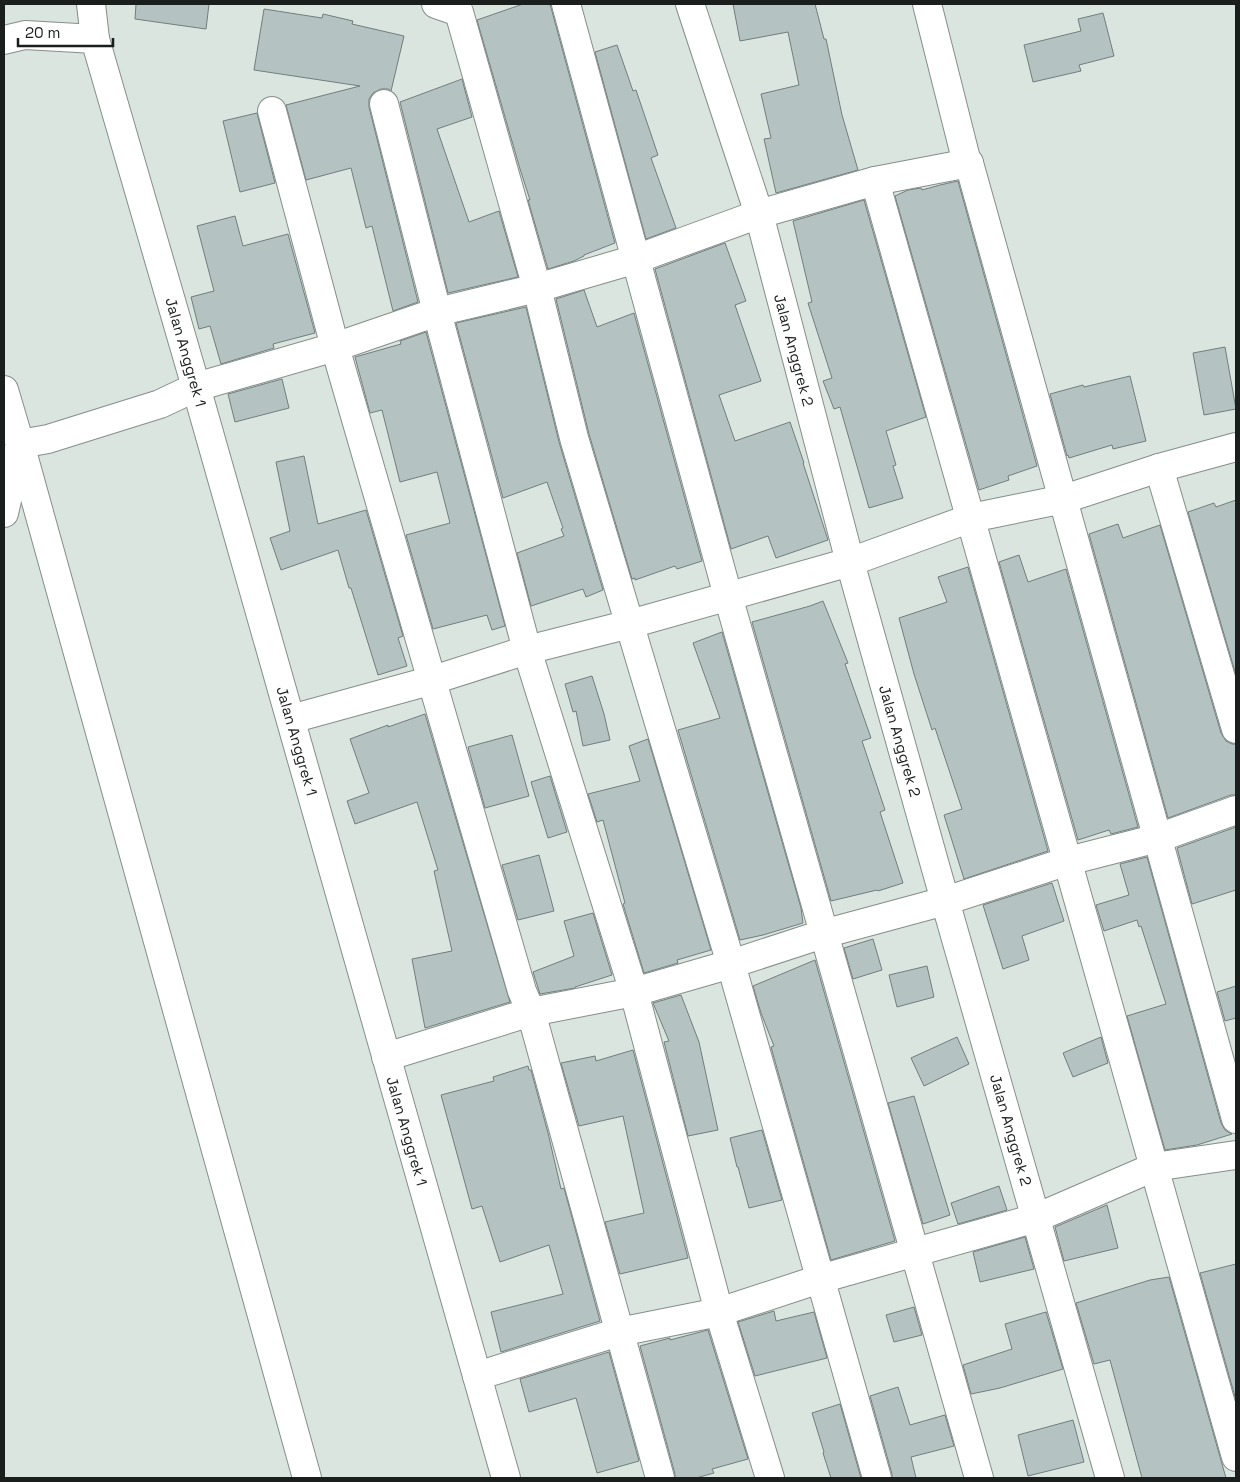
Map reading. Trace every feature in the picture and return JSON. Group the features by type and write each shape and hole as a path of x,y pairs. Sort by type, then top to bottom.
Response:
{"street":[{"name":"Jalan Anggrek 1","path":"90,4 95,39 196,387 506,1478"},
{"path":"566,4 728,596 979,1478"},
{"name":"Jalan Anggrek 2","path":"690,4 759,214 850,562 1110,1478"},
{"path":"927,4 966,159 969,163 1064,499 1236,1119"},
{"path":"451,6 537,288 574,438 731,964 877,1478"},
{"path":"14,38 95,39"},
{"path":"384,104 527,650 634,992 719,1312 770,1478"},
{"path":"272,111 335,347 522,991 531,1012 618,1332 660,1478"},
{"path":"20,444 48,439 160,404 196,387 335,347 437,312 537,288 636,259 759,214 875,181 969,163"},
{"path":"875,181 1236,1458"},
{"path":"4,390 307,1478"},
{"path":"4,513 20,444"},
{"path":"290,719 433,680 527,650 630,624 850,562 970,518 1064,499 1159,468 1236,447"},
{"path":"1159,468 1236,729"},
{"path":"386,1057 531,1012 634,992 731,964 823,934 945,901 1068,861 1158,838 1236,810"},
{"path":"477,1376 618,1332 719,1312 820,1279 1036,1218 1154,1167 1236,1155"}],"building":[{"path":"136,4 209,4 206,29 135,19"},
{"path":"523,4 550,4 615,243 574,261 548,269 528,200 530,200 477,20"},
{"path":"733,4 815,4 824,39 826,39 842,115 858,170 776,193 764,139 771,138 761,94 799,85 788,32 740,41"},
{"path":"264,9 322,18 323,14 353,21 352,24 404,36 391,91 381,89 373,93 369,99 369,107 418,302 393,311 372,226 366,228 351,168 306,180 286,105 360,86 254,70"},
{"path":"1103,13 1114,56 1079,65 1081,71 1033,82 1024,45 1081,31 1078,19"},
{"path":"617,45 633,91 636,90 658,155 651,158 676,228 646,239 595,52"},
{"path":"462,79 472,117 437,129 469,222 499,211 518,277 448,293 400,102"},
{"path":"257,113 275,183 240,192 223,121"},
{"path":"958,181 1037,466 1008,476 1009,480 979,490 895,196 908,190 921,188 922,190"},
{"path":"864,200 926,417 886,431 896,465 893,466 903,498 869,508 840,407 834,409 823,381 832,378 808,303 812,302 793,221"},
{"path":"235,216 243,246 288,234 315,333 273,344 274,348 221,364 210,326 199,329 191,297 214,291 197,226"},
{"path":"725,243 746,301 735,305 761,381 719,395 735,441 790,422 828,540 776,558 768,536 731,549 655,269"},
{"path":"584,290 597,327 634,313 702,561 677,569 675,566 635,580 635,578 632,579 589,434 556,299"},
{"path":"526,307 559,442 603,590 586,597 583,589 531,606 517,553 564,536 561,529 563,528 547,482 503,498 456,323"},
{"path":"426,332 505,626 492,630 487,615 433,629 406,535 450,523 437,472 400,482 382,410 370,413 355,357 401,344 400,341"},
{"path":"1225,347 1236,409 1204,415 1193,353"},
{"path":"1130,376 1146,441 1113,449 1112,445 1069,458 1050,394 1083,385 1084,387"},
{"path":"282,379 289,408 235,422 228,394"},
{"path":"304,456 318,524 366,510 403,636 398,638 407,666 378,675 338,550 281,570 270,538 290,531 276,462"},
{"path":"1236,500 1236,675 1188,512 1214,503 1216,507"},
{"path":"1118,524 1123,538 1160,525 1221,733 1226,741 1236,744 1236,795 1231,795 1168,818 1089,534"},
{"path":"1019,555 1028,582 1066,569 1138,827 1111,834 1109,830 1078,840 999,562"},
{"path":"968,567 1048,851 964,879 944,815 962,809 935,728 932,730 899,618 947,602 938,577"},
{"path":"823,601 848,663 845,664 871,738 862,741 885,810 880,812 903,883 878,891 831,901 752,622"},
{"path":"722,632 801,908 803,923 740,940 678,730 720,718 693,643"},
{"path":"592,676 610,740 583,746 576,711 573,712 565,684"},
{"path":"425,714 510,1002 425,1028 412,959 452,951 434,871 438,870 417,802 355,824 347,801 369,793 350,739"},
{"path":"512,735 529,796 485,808 468,747"},
{"path":"648,739 711,950 677,960 678,963 644,973 623,904 625,903 603,820 597,822 588,794 640,781 629,746"},
{"path":"550,776 567,832 548,838 531,782"},
{"path":"1236,827 1236,890 1192,904 1177,848"},
{"path":"539,855 554,911 518,920 502,865"},
{"path":"1147,857 1221,1123 1225,1130 1232,1134 1197,1145 1165,1150 1127,1016 1166,1004 1141,926 1139,927 1137,920 1104,931 1096,905 1129,895 1120,864"},
{"path":"1052,883 1064,921 1022,936 1029,960 1003,969 983,905"},
{"path":"593,913 612,975 575,988 540,994 533,972 574,956 564,921"},
{"path":"873,939 882,970 853,979 844,948"},
{"path":"815,960 895,1241 831,1260 771,1047 774,1046 753,986"},
{"path":"927,966 934,997 897,1007 889,975"},
{"path":"1236,986 1236,1018 1225,1021 1217,992"},
{"path":"681,995 699,1042 718,1130 688,1136 664,1042 669,1041 653,1003"},
{"path":"957,1037 969,1064 924,1086 911,1058"},
{"path":"1101,1037 1108,1063 1073,1077 1063,1053"},
{"path":"633,1050 688,1258 620,1274 605,1222 644,1213 623,1116 579,1126 561,1063 595,1056 596,1061"},
{"path":"528,1066 529,1070 531,1070 561,1189 564,1188 600,1321 501,1352 491,1312 563,1294 549,1245 500,1262 482,1206 472,1209 441,1095 494,1081 493,1077"},
{"path":"914,1096 950,1215 923,1224 888,1103"},
{"path":"762,1130 782,1200 749,1208 730,1138"},
{"path":"999,1186 1007,1210 958,1224 951,1203"},
{"path":"1107,1205 1118,1248 1064,1261 1055,1227"},
{"path":"1025,1237 1034,1269 980,1282 973,1252"},
{"path":"1236,1264 1236,1400 1200,1273"},
{"path":"1169,1277 1226,1478 1142,1478 1110,1360 1094,1364 1076,1303 1150,1280"},
{"path":"914,1307 922,1335 894,1342 886,1315"},
{"path":"774,1311 776,1321 814,1312 827,1358 755,1376 738,1322"},
{"path":"1046,1312 1063,1369 1000,1388 971,1394 963,1365 1012,1349 1005,1324"},
{"path":"708,1330 748,1459 712,1469 714,1473 696,1478 675,1478 640,1346"},
{"path":"609,1352 639,1461 597,1473 576,1398 529,1412 520,1379"},
{"path":"898,1387 910,1425 945,1415 954,1446 911,1457 916,1478 892,1478 870,1396"},
{"path":"840,1404 861,1478 831,1478 823,1453 812,1413"},
{"path":"1073,1420 1084,1462 1028,1476 1018,1435"}]}
